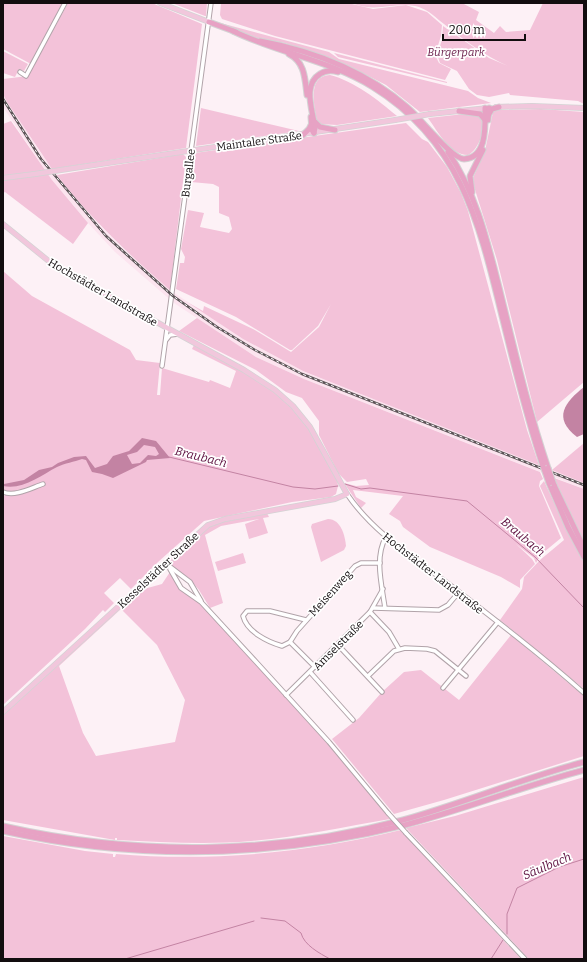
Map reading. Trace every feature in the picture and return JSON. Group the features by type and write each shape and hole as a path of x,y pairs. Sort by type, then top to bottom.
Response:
{"highway":[{"path":"208,22 259,40 298,50 355,72 401,102 457,157 464,159 472,157 478,152 482,146 487,120 491,110 499,107"},
{"path":"233,31 291,55 301,64 313,121 309,129 303,135"},
{"path":"274,48 327,64 362,80 397,104 427,133 452,165 470,202 482,237 529,423 568,527 584,557"},
{"path":"314,133 310,90 316,77 323,72 334,70 362,80"},
{"path":"474,201 470,176 483,150 487,108"},
{"path":"459,112 480,114 487,120"},
{"path":"313,121 320,127 335,130"},
{"path":"438,139 464,180 474,201 486,237 545,467"},
{"path":"551,484 584,548"},
{"path":"3,826 65,838 134,846 205,848 278,843 341,834 403,820 584,762"},
{"path":"3,831 65,843 122,850 205,853 280,848 341,839 406,824 584,770"}],"main road":[{"path":"160,3 208,22"},
{"name":"Maintaler Straße","path":"3,178 303,135 430,114 506,106 584,108"},
{"name":"Hochstädter Landstraße","path":"3,224 56,267 263,381 289,402 314,433 347,494"},
{"name":"Kesselstädter Straße","path":"3,712 204,528 217,521 332,499 347,494"}],"street":[{"path":"20,72 26,76 65,3"},
{"name":"Burgallee","path":"162,366 211,3"},
{"path":"164,343 168,336 178,334"},
{"path":"3,492 8,494 18,493 44,484"},
{"name":"Hochstädter Landstraße","path":"347,494 359,510 386,537 498,622 584,693"},
{"path":"385,608 380,563 386,537"},
{"path":"165,563 184,591 201,602"},
{"name":"Meisenweg","path":"290,642 306,620 355,566 361,563 380,563"},
{"path":"170,569 190,582 201,602 329,742 388,813 525,959"},
{"name":"Amselstraße","path":"286,695 374,608 383,589"},
{"path":"374,608 439,610 448,606 459,592"},
{"path":"306,620 265,610 250,611 243,614 244,621 262,638 282,646 290,642 315,667"},
{"path":"370,612 389,632 399,648"},
{"path":"443,688 498,622"},
{"path":"338,645 382,692"},
{"path":"368,676 399,648 433,650 466,676"},
{"path":"310,672 353,720"}],"shaded area":[{"path":"3,94 39,151 94,220 125,251 170,290 243,339 303,371 584,483 584,489 304,379 256,357 174,303 115,252 88,223 52,180 3,107"},
{"path":"584,387 584,434 577,437 569,430 563,417 564,410 571,398"},
{"path":"142,438 156,441 170,458 147,460 146,462 113,478 92,472 86,460 82,459 60,466 24,484 10,487 3,486 4,484 24,480 39,470 52,467 74,457 86,456 95,468 107,464 113,456 129,451","holes":["144,445 155,447 159,454 156,456 148,455 140,463 132,464 127,455 137,452"]}],"green space":[{"path":"3,3 65,3 31,64 3,49"},
{"path":"68,3 152,3 202,24 186,148 52,169 7,102 3,94 3,79 28,76"},
{"path":"172,3 207,3 206,16 205,16"},
{"path":"221,3 348,3 373,9 406,5 427,12 442,25 441,36 435,55 439,63 451,69 445,80 275,36 222,19 220,15"},
{"name":"Bürgerpark","path":"351,3 462,3 479,12 476,20 494,33 500,26 506,32 530,30 543,3 584,3 584,104 578,101 510,95 509,93 489,97 477,95 469,89 457,71 440,63 437,54 442,40 443,26 489,58 508,66 475,47 430,13 419,7 402,5 370,7"},
{"path":"213,21 329,52 339,59 468,91 478,98 491,103 420,112 386,85 343,63 285,43 257,38"},
{"path":"3,51 28,64 24,71 19,69 15,77 3,73"},
{"path":"334,53 447,82 447,83 338,57"},
{"path":"330,75 357,86 397,116 337,125 320,124 317,122 314,101 315,86 322,77"},
{"path":"201,108 299,131 196,146"},
{"path":"541,109 584,112 584,382 537,422 497,260 472,180 485,151 493,112 498,110"},
{"path":"464,114 478,116 482,121 483,126 479,143 472,153 468,155 462,154 450,147 440,136 428,118"},
{"path":"11,121 52,180 88,223 73,244 5,192 3,193 3,124"},
{"path":"406,123 422,139 428,142 447,167 461,193 468,211 527,430 539,465 303,371 243,339 187,302 203,311 204,306 253,329 291,352 319,327 331,304 318,326 292,350 290,350 236,317 176,289 180,263 184,263 185,257 181,249 188,210 204,213 200,227 229,233 232,229 229,217 219,213 219,187 213,184 191,182 195,153"},
{"path":"183,154 186,157 170,290 110,236 57,175"},
{"path":"3,271 32,296 130,350 136,360 160,363 157,395 160,395 162,368 209,382 210,380 230,388 236,371 192,349 194,345 252,377 279,396 303,419 312,431 337,477 338,486 336,494 331,497 292,502 204,521 158,562 131,589 120,578 104,593 114,603 105,612 103,610 85,629 3,705 3,498 6,493 3,488"},
{"path":"197,318 256,357 304,379 540,472 543,479 540,481 539,486 561,538 538,557 539,558 536,563 534,558 516,544 532,559 535,564 520,580 520,588 501,577 430,547 403,527 400,521 389,514 403,496 353,490 356,497 366,503 361,508 344,483 356,486 369,485 366,479 347,482 338,473 319,435 319,421 302,398 286,392 256,370 179,331"},
{"path":"584,443 584,483 552,470"},
{"path":"554,478 584,489 584,541 580,535"},
{"path":"544,481 572,541 584,562 584,689 500,620 522,589 524,577 540,560 564,540 540,486"},
{"path":"267,513 269,517 263,518 268,533 249,539 245,524 259,519 221,526 205,535 223,603 210,608 199,590 189,578 170,565 170,561 206,528 217,523"},
{"path":"328,519 336,522 342,529 346,546 344,550 321,562 311,527 312,524"},
{"path":"243,553 246,563 218,571 215,562"},
{"path":"170,572 183,592 200,603 327,743 390,819 286,837 234,842 201,843 117,840 117,838 115,838 115,840 3,820 3,715 121,608 144,589 162,584","holes":["121,609 157,645 185,700 175,742 96,756 83,733 59,666"]},
{"path":"511,635 584,696 584,756 444,800 394,814 332,739 359,718 382,692 404,672 421,670 459,700"},
{"path":"584,777 584,959 529,959 406,828 455,816"},
{"path":"401,830 521,959 3,959 3,836 85,851 113,854 113,857 115,857 116,854 188,857 259,854 295,850 330,845"}],"waterway":[{"name":"Braubach","path":"169,457 293,487 315,489 338,486"},
{"name":"Braubach","path":"345,484 361,489 370,488 467,501 535,557 584,608"},
{"name":"Säulbach","path":"507,934 507,914 517,888 559,867 584,859"},
{"path":"261,918 285,921 301,933 305,941 312,948 330,959"},
{"path":"125,959 254,921"},
{"name":"Säulbach","path":"491,959 503,940"}],"railway":[{"path":"3,99 41,159 106,236 173,296 217,327 255,350 302,374 584,485"}]}
